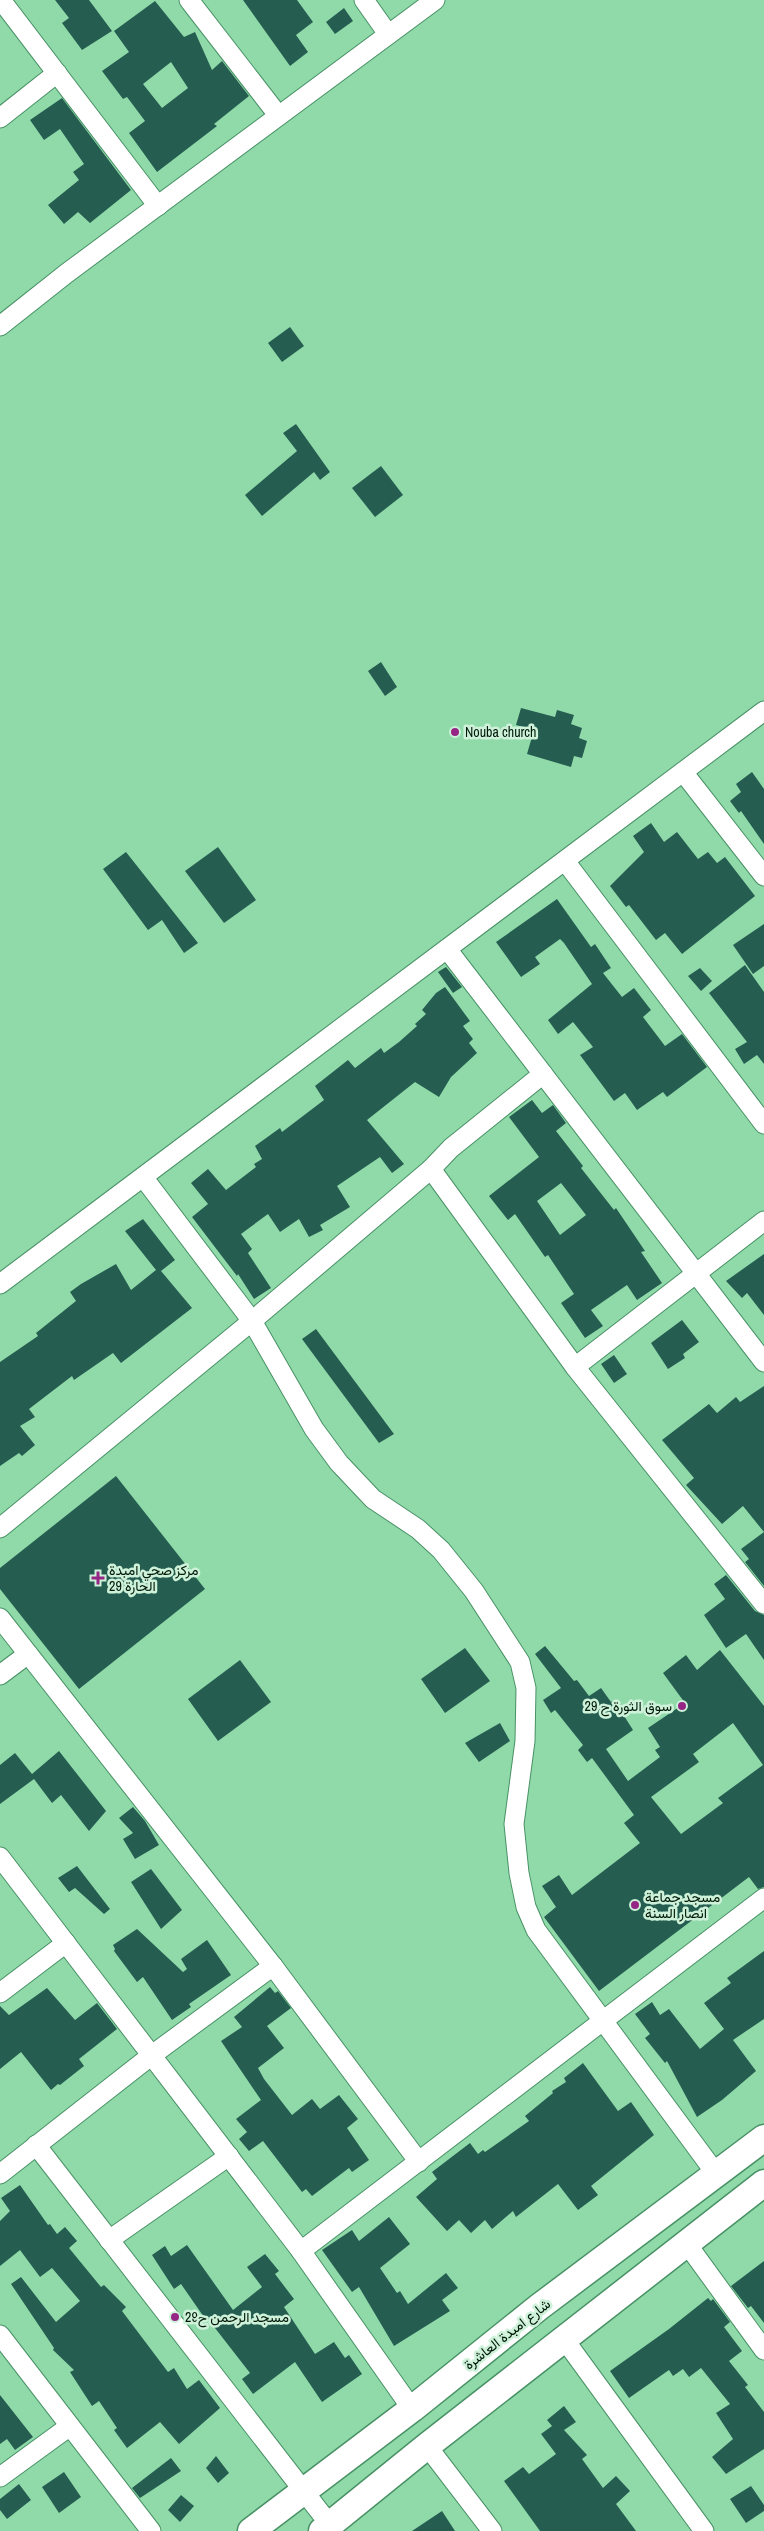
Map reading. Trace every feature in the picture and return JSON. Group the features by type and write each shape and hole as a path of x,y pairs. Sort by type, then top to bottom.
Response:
{"main road":[{"name":"شارع امبدة العاشرة","path":"251,2531 412,2409 539,2308 764,2138"},
{"path":"326,2528 427,2446 764,2183"}],"street":[{"path":"1,0 158,206"},
{"path":"189,0 278,115"},
{"path":"364,0 388,34"},
{"path":"0,326 278,115 435,0"},
{"path":"0,118 57,72"},
{"path":"0,1284 764,711"},
{"path":"683,772 764,876"},
{"path":"565,861 764,1124"},
{"path":"447,949 764,1362"},
{"path":"0,1528 252,1321 431,1169 452,1148 543,1074"},
{"path":"431,1169 575,1367 764,1604"},
{"path":"143,1177 252,1321 314,1430 339,1463 373,1499 418,1529 442,1550 474,1591 520,1662 526,1688 525,1741 514,1824 519,1874 526,1907 536,1930 717,2175"},
{"path":"575,1367 764,1221"},
{"path":"0,1618 273,1966 420,2162"},
{"path":"0,1675 28,1654"},
{"path":"0,1858 301,2251 412,2409"},
{"path":"301,2251 764,1898"},
{"path":"0,1993 66,1943"},
{"path":"0,2174 152,2055 273,1966"},
{"path":"36,2145 303,2491 326,2528"},
{"path":"109,2240 228,2156"},
{"path":"687,2244 764,2350"},
{"path":"0,2335 151,2531"},
{"path":"564,2339 704,2531"},
{"path":"0,2477 70,2426"},
{"path":"427,2446 492,2531"}],"building":[{"path":"55,0 89,0 112,31 82,50 62,23 69,18"},
{"path":"243,0 297,0 313,22 296,35 308,52 290,66"},
{"path":"155,1 184,37 195,32 212,70 222,61 249,96 214,124 217,126 157,172 129,133 145,121 127,97 123,99 102,71 129,52 114,31","holes":["171,62 188,88 162,108 143,84"]},
{"path":"344,8 353,21 335,34 326,22"},
{"path":"62,98 131,190 90,223 78,212 64,224 48,205 79,180 73,172 84,164 60,129 44,140 30,120"},
{"path":"290,327 304,346 282,362 268,343"},
{"path":"296,424 330,472 320,480 314,472 262,516 245,495 297,451 283,433"},
{"path":"381,466 403,495 375,517 352,488"},
{"path":"381,662 397,687 385,696 368,671"},
{"path":"521,708 555,717 557,710 574,715 571,724 582,728 579,738 587,741 582,758 574,756 571,767 527,754 534,730 516,725"},
{"path":"752,772 764,789 764,844 741,811 739,813 730,801 741,792 736,784"},
{"path":"651,823 664,842 677,832 698,859 708,852 717,863 725,857 755,896 682,954 665,933 656,940 629,905 626,907 610,886 644,852 633,836"},
{"path":"218,847 256,900 224,923 185,871"},
{"path":"126,852 198,943 184,953 162,920 148,930 103,869"},
{"path":"557,899 591,947 595,944 611,968 603,973 622,997 634,988 651,1010 643,1017 665,1046 682,1034 707,1067 667,1097 663,1092 637,1110 625,1093 614,1101 580,1055 593,1047 573,1022 558,1034 548,1020 592,984 560,939 535,957 540,964 521,977 496,942"},
{"path":"764,924 764,966 753,974 733,945"},
{"path":"745,965 764,992 764,1064 757,1055 744,1064 735,1049 747,1042 709,993"},
{"path":"446,967 462,987 453,993 438,972"},
{"path":"700,968 712,981 701,991 688,976"},
{"path":"445,987 470,1021 463,1026 473,1039 469,1043 477,1053 451,1077 439,1097 415,1082 367,1120 404,1164 392,1173 380,1157 337,1186 350,1207 320,1225 323,1230 309,1237 299,1219 280,1232 268,1214 241,1234 252,1249 248,1253 271,1288 254,1299 238,1274 237,1276 192,1217 208,1204 191,1183 208,1169 226,1190 256,1167 254,1164 262,1159 255,1146 280,1128 282,1132 324,1100 315,1086 348,1060 355,1068 381,1048 384,1053 399,1042 417,1026 415,1024 426,1014 422,1010 436,993"},
{"path":"532,1100 542,1113 553,1105 566,1123 556,1131 583,1166 581,1168 614,1210 616,1208 645,1251 641,1252 662,1283 637,1300 627,1285 591,1310 603,1326 585,1338 561,1303 574,1294 548,1255 545,1257 515,1214 508,1220 489,1196 539,1157 509,1117","holes":["561,1183 586,1215 560,1235 537,1201"]},
{"path":"143,1219 175,1260 161,1271 192,1308 121,1363 113,1353 74,1380 72,1376 29,1409 35,1417 20,1426 35,1445 22,1456 19,1453 0,1466 0,1362 38,1336 36,1333 76,1301 70,1292 81,1284 116,1264 131,1290 156,1270 125,1231"},
{"path":"764,1254 764,1315 747,1293 742,1298 726,1281"},
{"path":"682,1320 699,1342 683,1354 685,1358 668,1369 651,1343"},
{"path":"316,1329 394,1434 379,1443 302,1339"},
{"path":"614,1355 627,1374 614,1383 601,1364"},
{"path":"764,1386 764,1532 743,1506 722,1524 686,1485 694,1478 662,1440 709,1404 717,1413 736,1397 740,1402"},
{"name":"مركز صحي امبدة الحارة 29","path":"116,1476 205,1589 79,1689 0,1589 0,1568"},
{"path":"764,1532 764,1586 745,1562 749,1559 741,1549"},
{"path":"726,1575 755,1611 764,1615 764,1660 746,1634 726,1648 704,1615 725,1599 714,1584"},
{"path":"545,1646 574,1681 577,1680 589,1696 601,1688 611,1702 614,1700 633,1730 606,1749 628,1781 660,1757 655,1750 660,1747 648,1728 685,1703 663,1673 686,1655 697,1670 720,1650 764,1706 764,1887 758,1889 749,1877 599,1991 544,1917 556,1907 542,1886 559,1875 572,1895 640,1843 624,1823 634,1815 592,1758 587,1762 578,1750 583,1745 555,1710 551,1713 543,1700 561,1688 535,1654","holes":["733,1723 763,1765 718,1798 723,1803 681,1834 651,1797 699,1762 693,1754"]},
{"path":"465,1648 490,1681 445,1713 421,1679"},
{"path":"240,1660 271,1702 218,1741 188,1699"},
{"path":"500,1723 510,1741 479,1762 465,1743"},
{"path":"59,1751 106,1811 89,1831 61,1795 52,1803 34,1779 0,1804 0,1765 15,1753 32,1774"},
{"path":"133,1807 145,1821 159,1845 135,1859 123,1839 133,1833 119,1818"},
{"path":"77,1866 110,1909 104,1914 75,1888 69,1892 58,1878"},
{"path":"151,1869 182,1910 161,1929 131,1882"},
{"path":"137,1929 183,1972 187,1969 181,1959 207,1940 231,1975 189,2004 191,2007 172,2020 143,1977 137,1982 114,1951 113,1945"},
{"path":"764,1951 764,2019 733,2040 756,2071 722,2100 697,2117 667,2061 665,2063 645,2038 650,2034 635,2014 652,2002 660,2015 669,2009 700,2049 724,2029 704,2003 731,1983 727,1978"},
{"path":"270,1987 275,1993 278,1991 291,2008 267,2026 284,2048 258,2068 264,2079 292,2115 312,2099 320,2109 339,2095 358,2119 347,2128 369,2160 352,2172 349,2168 312,2196 306,2189 302,2192 263,2141 249,2151 239,2139 247,2132 236,2119 261,2100 221,2041 242,2027 234,2017"},
{"path":"47,1988 75,2020 97,2003 117,2029 79,2059 84,2066 51,2090 21,2052 0,2069 0,2006 9,2015"},
{"path":"583,2063 618,2111 631,2102 654,2135 591,2186 598,2195 578,2210 558,2184 516,2217 513,2211 492,2229 485,2220 471,2233 459,2220 447,2231 416,2197 437,2179 432,2172 470,2143 478,2154 483,2150 485,2152 529,2121 525,2116 553,2093 552,2091 566,2082 564,2078"},
{"path":"20,2185 48,2225 50,2224 57,2234 65,2227 77,2241 69,2248 101,2287 104,2285 126,2307 122,2311 168,2372 174,2368 187,2389 199,2380 220,2408 179,2444 160,2422 127,2448 114,2430 117,2428 99,2401 92,2406 70,2372 74,2370 53,2350 54,2348 11,2284 21,2277 56,2322 80,2301 52,2268 40,2277 20,2250 0,2266 0,2221 10,2211 1,2198"},
{"path":"389,2217 410,2244 380,2268 397,2293 400,2291 408,2304 446,2273 458,2288 442,2300 450,2311 394,2346 359,2287 352,2292 322,2250 352,2230 359,2241"},
{"path":"187,2245 233,2310 262,2287 247,2267 265,2254 279,2271 275,2274 294,2299 284,2307 315,2354 334,2342 345,2358 349,2355 362,2374 322,2402 295,2362 253,2394 242,2379 250,2373 208,2319 206,2320 181,2284 174,2289 152,2255 165,2246 171,2256"},
{"path":"764,2261 764,2323 751,2306 748,2308 731,2286"},
{"path":"708,2298 711,2301 713,2299 730,2322 724,2327 742,2351 729,2361 748,2385 745,2387 764,2412 764,2449 726,2474 712,2457 733,2439 716,2413 730,2404 701,2368 689,2377 683,2369 673,2376 669,2370 629,2398 610,2371 669,2329"},
{"path":"0,2395 33,2437 15,2450 7,2439 0,2444"},
{"path":"564,2406 576,2422 564,2430 587,2455 582,2459 603,2488 616,2476 630,2491 616,2504 636,2531 540,2531 504,2481 523,2467 529,2474 556,2454 541,2434 552,2426 547,2420"},
{"path":"216,2456 229,2473 218,2483 206,2468"},
{"path":"171,2458 181,2471 140,2498 132,2488"},
{"path":"64,2472 81,2497 59,2513 42,2487"},
{"path":"19,2484 31,2500 7,2519 0,2510 0,2499"},
{"path":"751,2486 764,2505 764,2511 746,2523 730,2499"},
{"path":"181,2495 194,2506 180,2522 168,2510"},
{"path":"442,2511 455,2531 412,2531"}],"place":[{"name":"Nouba church","path":"455,732"},
{"name":"مركز صحي امبدة الحارة 29","path":"98,1578"},
{"name":"سوق الثورة ح 29","path":"682,1706"},
{"name":"مسجد جماعة انصار السنة","path":"635,1905"},
{"name":"مسجد الرحمن ح29","path":"175,2317"}]}
